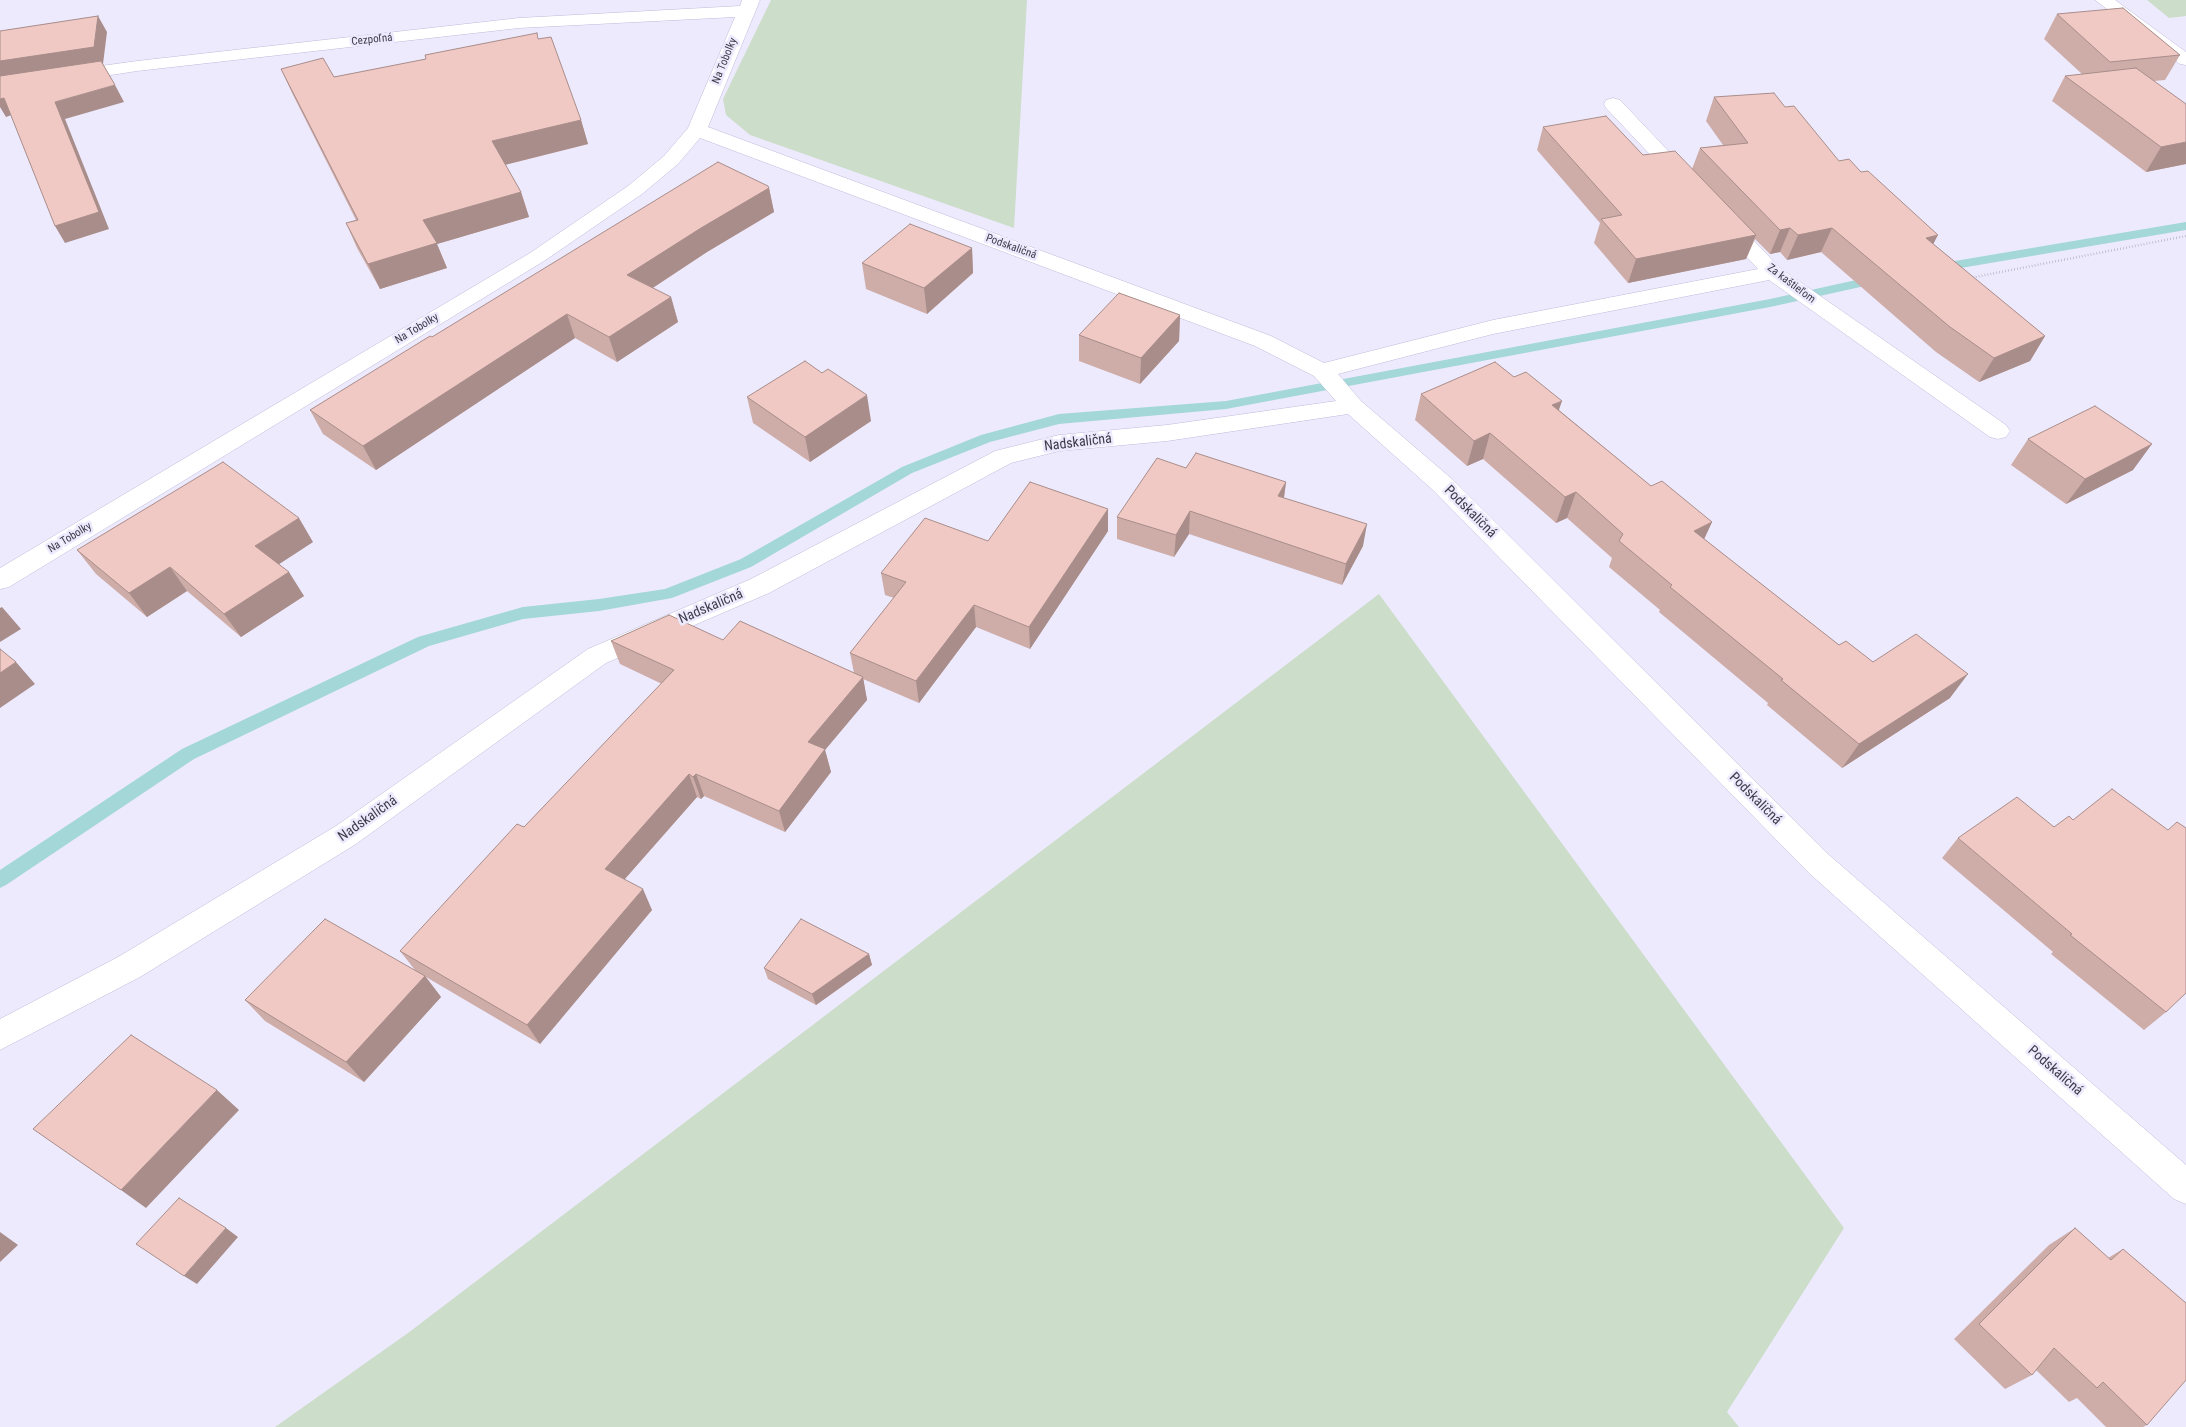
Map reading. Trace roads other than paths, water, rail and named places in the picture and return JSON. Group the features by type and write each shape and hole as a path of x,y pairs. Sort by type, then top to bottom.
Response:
{"street":[{"path":"2104,0 2186,60"},
{"name":"Cezpoľná","path":"0,86 137,66 519,23 748,6"},
{"name":"Na Tobolky","path":"0,580 537,257 635,190 671,160 697,130 748,6"},
{"name":"Za kaštieľom","path":"1613,104 1772,273 1998,431"},
{"name":"Podskaličná","path":"697,130 1263,341 1337,387 1443,485 1819,864 2186,1187"},
{"name":"Nadskaličná","path":"0,1035 130,967 346,835 597,656 760,586 1004,457 1059,443 1167,433 1337,387 1493,327 1772,273"}],"waterway":[{"path":"1937,268 2186,226"},
{"path":"0,880 188,754 424,641 523,613 599,605 667,594 746,563 907,470 986,438 1059,419 1226,405 1770,303 1879,279"}]}
